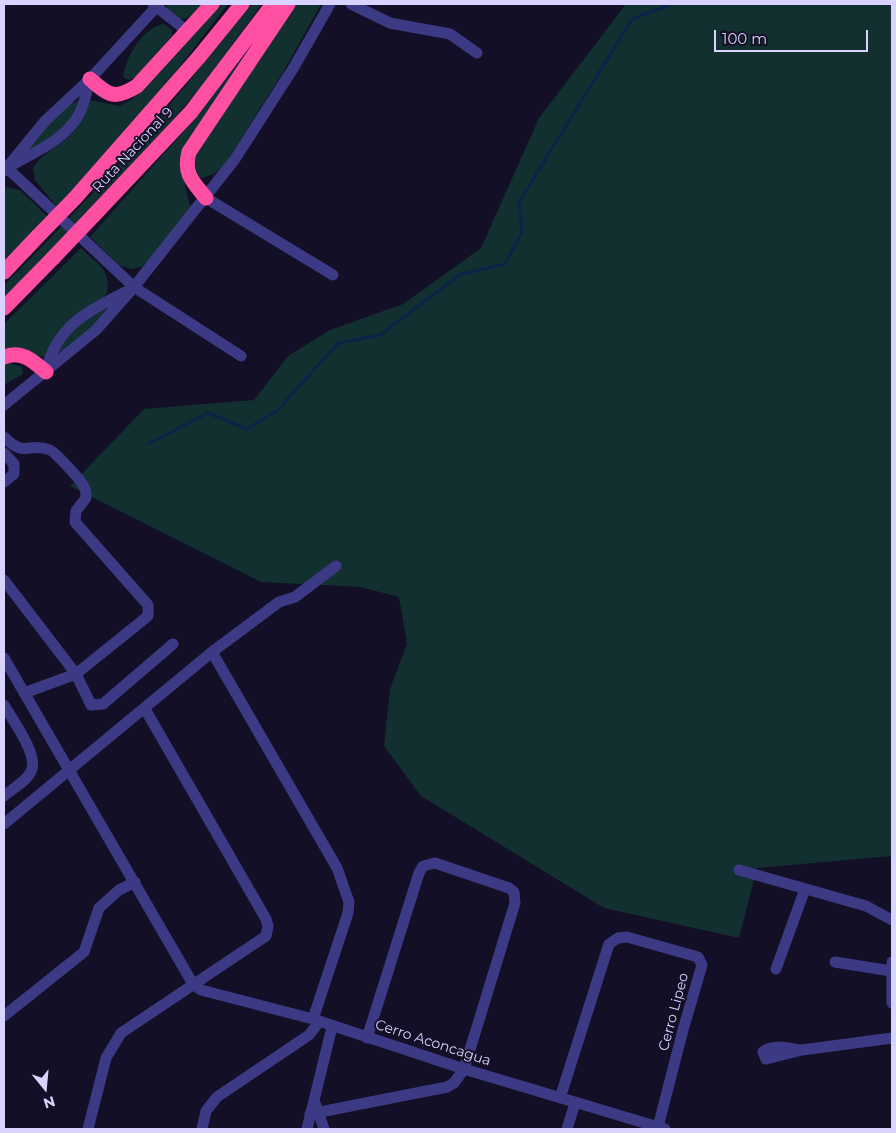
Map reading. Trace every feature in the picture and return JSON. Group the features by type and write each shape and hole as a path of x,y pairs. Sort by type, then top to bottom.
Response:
{"highway":[{"path":"90,80 102,90 114,96 124,94 137,86 212,4"},
{"name":"Ruta Nacional 9","path":"4,272 75,198 199,57 242,4"},
{"name":"Ruta Nacional 9","path":"4,308 191,112 273,4"},
{"path":"206,198 188,171 186,164 189,152 288,4"},
{"path":"4,357 17,354 26,356 46,372"}],"street":[{"path":"4,405 96,330 134,287 235,159 288,76 330,4"},
{"path":"351,4 390,23 450,34 477,52"},
{"path":"5,168 45,122 90,80 156,5 187,31"},
{"path":"5,168 49,144 69,129 82,109 90,80"},
{"path":"5,168 134,287 241,356"},
{"path":"206,198 333,275"},
{"path":"46,372 50,353 60,335 72,324 134,287"},
{"path":"4,437 14,447 22,450 38,448 51,450 84,485 86,498 76,511 75,522 148,605 148,616 76,674 24,693"},
{"path":"4,453 14,464 14,474 4,482"},
{"path":"4,824 212,652 279,602 295,597 336,566"},
{"path":"4,580 76,674 91,706 104,704 173,644"},
{"path":"202,1129 206,1111 217,1097 309,1035 316,1021 348,913 349,902 337,868 212,652"},
{"path":"4,658 193,984"},
{"path":"4,705 33,761 32,769 28,776 4,796"},
{"path":"88,1129 106,1058 114,1042 127,1027 266,936 268,926 144,709"},
{"path":"315,1112 447,1087 454,1083 464,1069 516,897 509,888 435,863 423,866 419,873 366,1038"},
{"path":"739,870 866,906 892,920"},
{"path":"4,1016 84,952 99,908 118,890 134,882"},
{"path":"776,969 805,889"},
{"name":"Cerro Lipeo","path":"560,1098 609,944 618,938 627,937 698,957 702,962 662,1128"},
{"path":"835,962 892,967 892,1003"},
{"name":"Cerro Aconcagua","path":"193,984 214,995 316,1021 464,1069 662,1128"},
{"path":"324,1129 315,1112 313,1097 332,1027"},
{"path":"802,1050 892,1038"},
{"path":"567,1129 575,1103"},
{"path":"307,1129 315,1112"}],"green space":[{"path":"167,4 204,4 192,16 179,20 166,7"},
{"path":"219,4 228,4 160,92 57,207 35,180 33,168 37,162 68,138 78,126 89,100 119,106 133,99"},
{"path":"249,4 262,4 201,87 122,179 4,303 4,285 132,149 192,78"},
{"path":"284,4 181,168 190,207 185,219 150,260 141,267 131,269 119,265 90,237 192,122"},
{"path":"296,4 321,4 285,69 225,164 214,174 199,179 193,164 199,144"},
{"path":"626,4 892,4 892,856 757,868 739,938 604,908 421,796 384,746 390,689 407,644 399,597 360,587 261,582 70,486 144,409 254,400 288,356 330,330 403,304 481,248 539,118"},
{"path":"164,24 172,30 172,36 136,77 129,80 123,77 128,60 137,44 149,31 156,26"},
{"path":"81,100 63,130 23,154 56,116 64,109"},
{"path":"5,187 20,190 48,217 4,263"},
{"path":"81,248 105,273 108,285 107,293 46,358 17,348 4,351 4,324"},
{"path":"112,305 105,316 54,357 66,339 78,326"},
{"path":"9,363 22,367 23,374 4,385 4,365"}],"waterway":[{"path":"148,444 208,413 247,429 277,411 338,343 380,335 461,274 505,264 522,232 519,202 632,19 672,4"}]}
